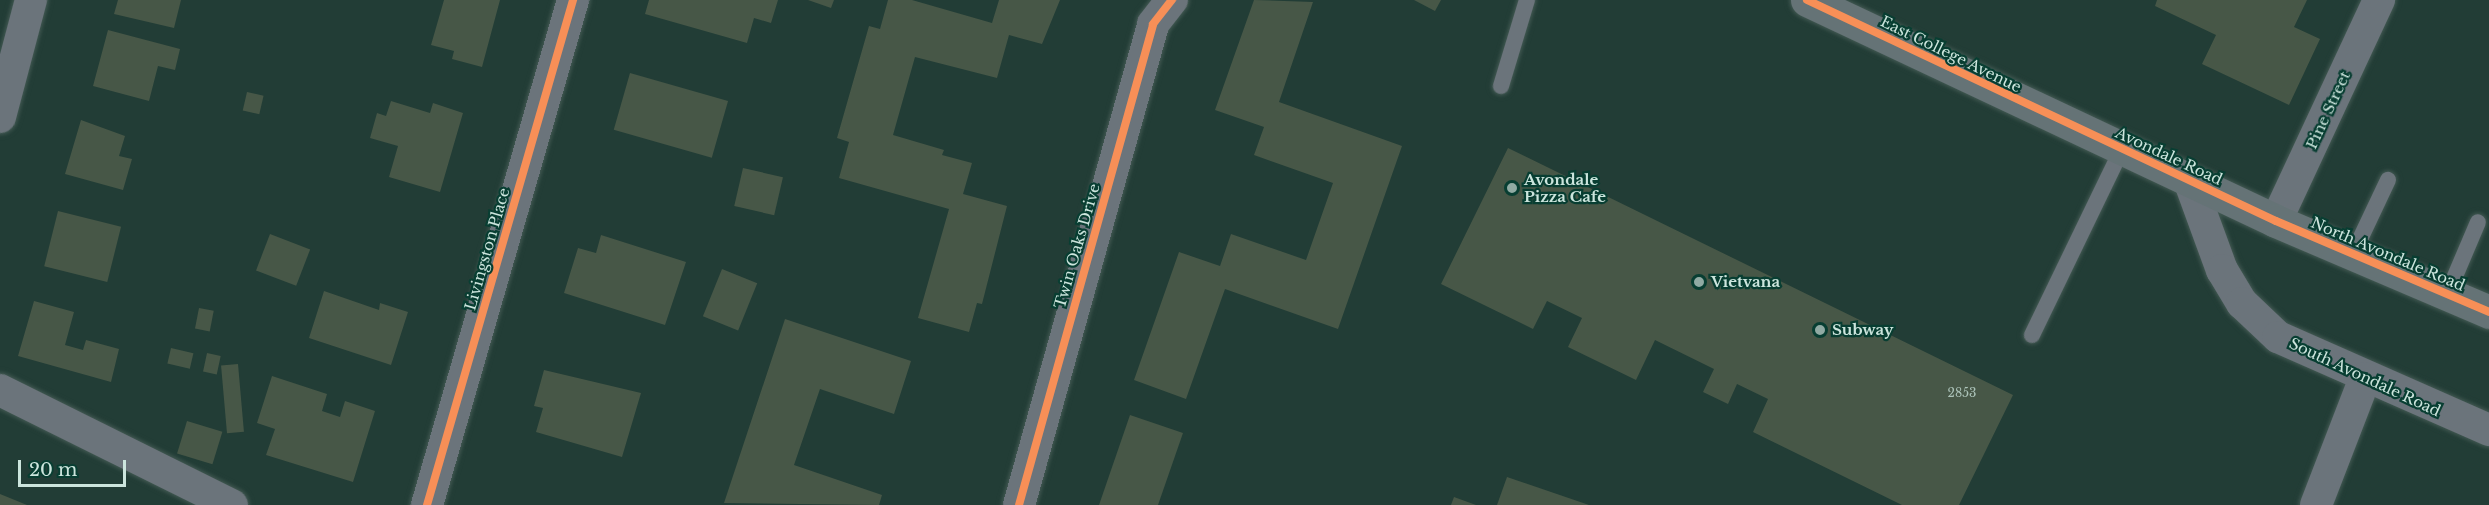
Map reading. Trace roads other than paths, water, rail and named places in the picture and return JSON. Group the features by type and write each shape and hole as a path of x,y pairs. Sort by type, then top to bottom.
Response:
{"main road":[{"name":"East College Avenue","path":"1807,0 2051,117"},
{"name":"Avondale Road","path":"2051,117 2276,221"},
{"name":"North Avondale Road","path":"2276,221 2489,312"}],"street":[{"path":"0,117 31,0"},
{"name":"Livingston Place","path":"427,505 573,0"},
{"name":"Pine Street","path":"2276,221 2379,0"},
{"name":"Twin Oaks Drive","path":"1019,505 1158,8"},
{"name":"South Avondale Road","path":"2189,180 2222,270 2242,303 2278,337 2365,378 2489,430"},
{"path":"2316,505 2365,378"},
{"path":"0,390 232,505"}],"lane":[{"path":"1502,86 1527,0"},
{"path":"2032,334 2122,149"},
{"path":"2353,254 2388,180"},
{"path":"2447,295 2478,222"}],"place":[{"name":"Avondale Pizza Cafe","path":"1512,188"},
{"name":"Vietvana","path":"1699,282"},
{"name":"Subway","path":"1820,330"}]}
